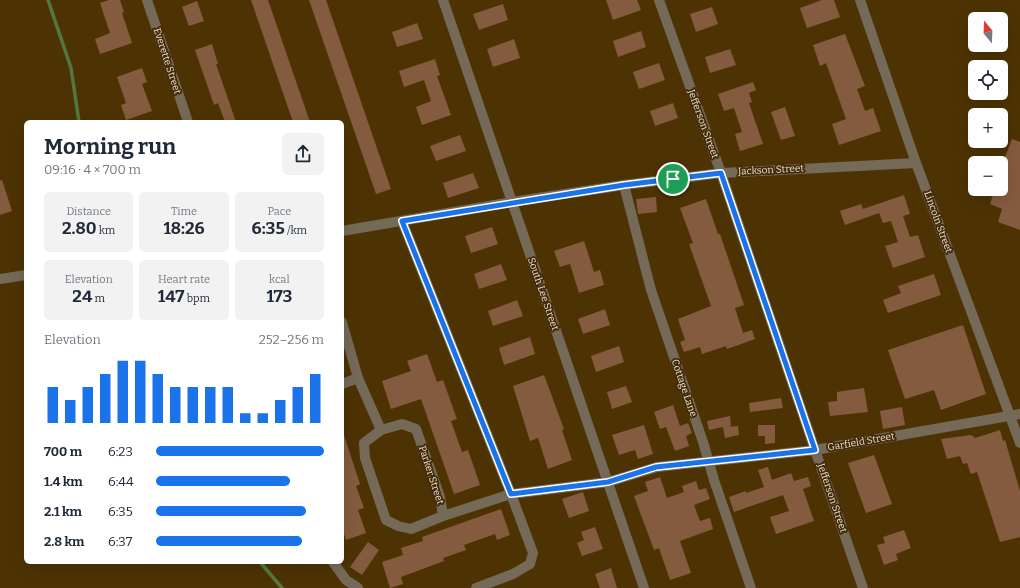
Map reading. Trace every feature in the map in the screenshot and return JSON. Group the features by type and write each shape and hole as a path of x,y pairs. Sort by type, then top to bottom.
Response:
{"street":[{"name":"Everette Street","path":"147,0 187,120"},
{"name":"South Lee Street","path":"443,0 644,588"},
{"name":"Jefferson Street","path":"659,0 721,173 815,450 864,588"},
{"name":"Lincoln Street","path":"860,0 916,163 1020,443"},
{"name":"Jackson Street","path":"344,231 512,202 624,185 721,173 916,163"},
{"name":"Cottage Lane","path":"624,185 651,290 751,588"},
{"path":"402,221 533,553 530,564 512,574 476,588"},
{"path":"0,279 24,275"},
{"path":"344,329 358,378 381,430"},
{"path":"344,383 358,378"},
{"name":"Garfield Street","path":"443,516 511,494 608,482 656,467 815,450 1020,414"},
{"name":"Parker Street","path":"402,424 416,430 440,497 443,516 411,529 398,526 386,520 364,458 364,443 381,430 402,424"},
{"path":"334,564 346,580 358,588"}],"building":[{"path":"109,0 120,0 124,12 122,13 132,43 100,54 95,39 110,33 100,3"},
{"path":"251,0 268,0 309,120 292,120"},
{"path":"309,0 326,0 391,189 376,194"},
{"path":"606,0 637,0 641,10 613,20"},
{"path":"822,0 834,0 840,17 807,28 800,8"},
{"path":"197,1 204,21 189,26 182,7"},
{"path":"503,4 508,20 479,30 473,14"},
{"path":"712,7 718,24 696,32 690,14"},
{"path":"417,23 423,39 397,47 392,32"},
{"path":"641,31 646,47 618,57 613,41"},
{"path":"845,34 865,86 857,89 865,111 873,108 881,131 839,145 832,124 846,119 826,63 820,66 813,45"},
{"path":"514,39 520,58 493,67 487,49"},
{"path":"212,44 218,64 216,64 235,120 224,120 218,103 214,105 195,50"},
{"path":"730,49 736,65 710,73 705,57"},
{"path":"435,59 440,75 437,76 451,115 422,125 416,107 431,101 424,80 404,87 399,71"},
{"path":"659,63 665,80 639,89 633,72"},
{"path":"142,68 147,82 142,84 152,111 126,120 121,105 126,103 117,77"},
{"path":"753,82 756,90 749,93 752,102 749,103 763,144 740,151 735,134 742,132 734,108 724,111 718,94"},
{"path":"673,103 678,118 655,126 650,111"},
{"path":"785,107 795,136 781,140 771,112"},
{"path":"460,135 466,151 436,161 430,146"},
{"path":"1012,139 1020,142 1020,230 998,222 1002,209 990,204 993,196 1008,196 1008,156 1006,156"},
{"path":"473,173 479,188 448,198 443,183"},
{"path":"2,180 12,211 0,215 0,181"},
{"path":"904,195 910,214 903,216 910,237 918,235 925,257 893,268 885,246 898,242 891,221 883,223 879,213 845,225 840,211 861,204 863,209"},
{"path":"656,197 657,212 638,214 636,199"},
{"path":"706,199 718,234 720,234 744,305 735,308 743,333 752,330 755,339 727,349 726,346 702,354 700,347 684,352 680,342 685,340 678,319 711,306 689,244 693,243 680,208"},
{"path":"492,227 498,244 471,253 465,236"},
{"path":"584,241 594,272 600,270 604,285 579,293 570,264 560,267 554,251"},
{"path":"501,264 507,280 479,289 474,274"},
{"path":"934,274 941,295 888,313 883,300 901,293 898,286"},
{"path":"517,300 523,316 493,326 488,311"},
{"path":"605,309 610,325 583,334 578,319"},
{"path":"963,325 986,394 941,410 934,390 905,399 888,350"},
{"path":"530,337 535,354 504,365 499,348"},
{"path":"619,346 624,362 596,372 591,356"},
{"path":"427,354 437,382 443,380 457,419 451,421 462,452 468,450 480,485 454,494 421,399 391,409 382,381 411,371 407,361"},
{"path":"544,375 564,429 562,430 572,460 548,469 538,438 530,441 513,386"},
{"path":"626,386 632,402 612,409 607,392"},
{"path":"864,388 868,412 830,416 828,402 837,401 837,392"},
{"path":"781,398 783,408 750,412 749,403"},
{"path":"673,405 680,426 688,423 692,433 686,436 689,446 675,451 666,427 660,429 654,412"},
{"path":"902,407 905,425 883,429 880,411"},
{"path":"730,416 731,426 726,427 738,426 739,435 725,438 723,427 709,430 707,421"},
{"path":"644,425 653,454 638,459 635,450 619,455 612,435"},
{"path":"758,425 775,425 775,443 765,444 765,436 758,436"},
{"path":"1000,430 1003,441 1005,440 1020,491 1020,537 1000,542 977,472 971,474 967,463 963,464 960,456 947,459 941,439 971,435 975,438"},
{"path":"344,435 360,484 356,486 364,508 358,510 366,533 346,540 344,534"},
{"path":"874,455 892,504 866,513 848,463"},
{"path":"768,467 772,480 791,473 794,481 808,477 811,486 803,489 814,521 776,534 770,517 789,511 783,495 734,512 729,497 764,487 758,470"},
{"path":"660,477 667,498 684,492 682,486 696,481 699,490 706,488 710,499 694,505 700,521 710,518 713,529 680,541 691,573 670,580 659,548 654,550 634,496 648,491 645,482"},
{"path":"583,492 589,511 569,518 562,499"},
{"path":"501,509 510,535 497,540 495,534 464,545 466,550 443,558 444,561 401,577 403,584 390,588 382,562 403,555 401,548 423,541 422,537"},
{"path":"595,527 603,549 582,556 577,543 584,540 581,532"},
{"path":"904,530 911,548 896,554 898,560 884,565 877,545 885,543 883,537"},
{"path":"368,542 379,550 362,575 350,567"},
{"path":"611,568 617,588 600,588 595,574"}],"waterway":[{"path":"48,0 71,68 79,120"},
{"path":"262,564 282,588"}],"route":[{"path":"721,173 815,450 656,467 608,482 511,494 402,221 512,202 673,179 721,173"}]}
